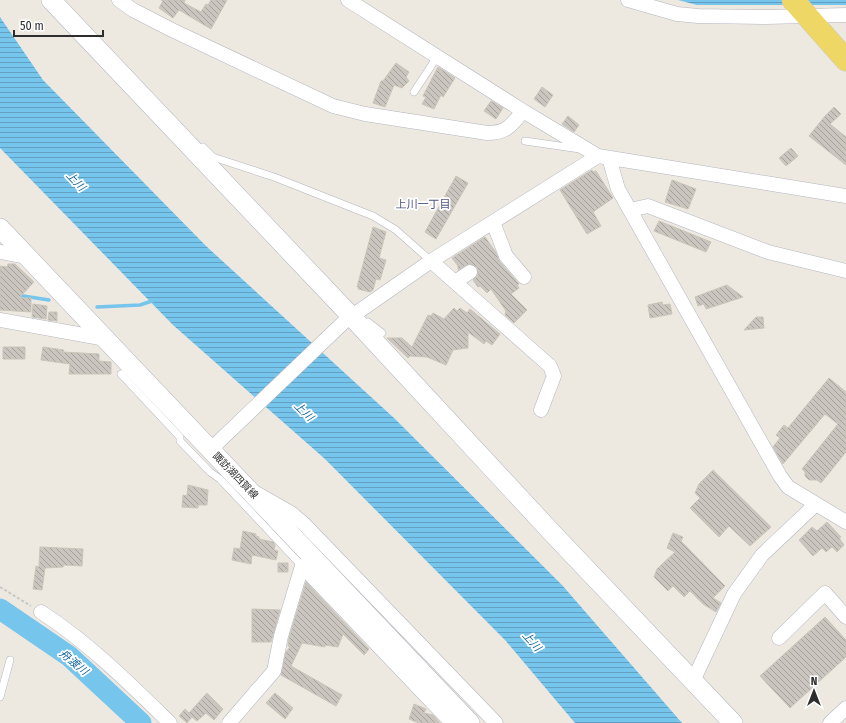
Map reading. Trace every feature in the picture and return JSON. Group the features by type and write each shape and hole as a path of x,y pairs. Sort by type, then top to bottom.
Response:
{"main road":[{"path":"801,10 846,60"}],"street":[{"path":"51,0 733,723"},
{"path":"119,0 133,10 172,30 332,106 365,114 487,134 499,133 511,126 524,112"},
{"path":"348,0 524,112 598,155 846,196"},
{"path":"628,0 677,14 691,16 734,18 801,10 846,16"},
{"path":"598,155 780,476 788,487 846,522"},
{"path":"213,446 350,316 431,261 598,155"},
{"path":"630,210 648,206 768,252 846,271"},
{"path":"493,222 506,256 524,277"},
{"name":"諏訪湖四賀線","path":"0,228 106,339 213,446 250,490 470,723"},
{"path":"0,252 28,257"},
{"path":"431,261 550,366 554,376 542,410"},
{"path":"455,282 470,272"},
{"path":"0,320 106,339"},
{"path":"250,490 269,499 304,524 496,723"},
{"path":"693,681 734,594 762,555 816,504"},
{"path":"229,723 274,671 281,636 302,566 452,723"},
{"path":"779,638 825,594 846,617"},
{"path":"41,612 67,629 108,664 170,723"},
{"path":"830,723 846,708"}],"lane":[{"path":"414,92 437,57"},
{"path":"170,127 181,126 213,157 274,177 373,216 396,230 431,261"},
{"path":"525,141 598,155"},
{"path":"350,316 382,333"},
{"path":"121,374 180,437 180,441 210,472 220,479 302,566"},
{"path":"0,697 10,660"}],"path":[{"path":"0,587 41,612"}],"water":[{"path":"678,0 846,0 846,5 697,5"},
{"name":"上川","path":"0,17 43,80 206,246 394,418 562,585 682,723 575,723 505,640 325,459 173,325 0,148"}],"building":[{"path":"161,0 185,0 184,3 201,12 206,4 208,5 211,0 227,0 211,29 179,10 173,18 159,8 163,1"},
{"path":"396,63 409,72 406,77 409,81 402,88 394,85 385,107 373,103 381,81 383,81"},
{"path":"438,67 455,78 443,97 441,95 434,109 422,104 426,97 423,96"},
{"path":"542,87 553,95 545,107 534,99"},
{"path":"491,101 503,108 496,119 484,111"},
{"path":"834,107 841,114 830,124 846,137 846,165 809,136"},
{"path":"568,116 579,125 574,132 562,124"},
{"path":"791,148 798,156 786,166 779,158"},
{"path":"592,170 593,172 596,171 613,198 593,212 601,226 587,234 560,190"},
{"path":"456,176 468,183 436,239 425,232"},
{"path":"672,180 696,189 688,209 665,202"},
{"path":"659,221 711,242 706,252 654,231"},
{"path":"373,227 386,232 379,258 386,260 380,280 376,279 373,290 370,292 358,289 359,287 357,287"},
{"path":"485,237 495,251 500,262 519,284 517,285 519,288 511,294 527,310 514,323 505,315 506,311 491,289 487,293 480,286 478,287 473,280 478,275 477,267 469,264 458,270 458,266 452,258"},
{"path":"8,264 15,264 34,282 19,298 31,298 31,312 0,310 0,266 7,267"},
{"path":"727,285 743,297 706,309 704,304 698,306 695,297"},
{"path":"662,302 663,305 670,304 672,314 650,318 648,305"},
{"path":"33,304 47,306 46,319 32,317"},
{"path":"454,308 457,311 460,308 467,313 470,309 500,334 492,345 486,341 484,344 468,332 468,348 453,350 446,365 427,357 410,356 408,358 387,338 402,338 412,347 428,315 431,316 433,313 444,319"},
{"path":"49,312 57,312 57,321 48,320"},
{"path":"756,317 763,317 764,328 744,330"},
{"path":"3,347 25,347 25,359 3,359"},
{"path":"43,347 64,350 63,352 99,354 99,361 111,362 111,374 69,374 70,364 41,360"},
{"path":"829,378 846,392 846,452 821,483 817,480 809,480 805,476 805,472 802,469 838,424 825,414 783,464 773,447 780,438 776,435 784,425 788,428"},
{"path":"713,470 771,527 750,546 729,526 719,537 690,508 700,498 695,493 699,484"},
{"path":"188,485 208,490 207,505 198,505 198,508 182,507 183,495 187,496"},
{"path":"827,522 841,537 839,538 844,545 837,552 832,547 826,552 822,548 813,556 799,540 812,527 817,531"},
{"path":"243,531 256,534 259,539 273,542 275,545 274,550 278,551 276,560 252,555 251,564 232,560 234,548 240,549"},
{"path":"673,533 683,537 681,541 725,586 713,598 721,603 716,612 703,604 690,591 684,597 673,586 668,591 654,577 657,569 675,552 667,548"},
{"path":"40,547 83,549 82,566 64,565 63,567 45,568 42,590 33,589 36,566 39,567"},
{"path":"278,563 288,563 288,572 278,572"},
{"path":"306,582 369,649 364,655 343,634 338,647 325,645 325,647 302,643 291,666 342,695 336,706 281,675 286,652 290,647 288,646 289,638"},
{"path":"252,609 280,610 271,642 252,642"},
{"path":"825,617 846,640 846,657 790,708 760,676"},
{"path":"207,693 223,709 214,720 206,713 197,721 192,717 187,723 179,716 185,709 189,713"},
{"path":"275,693 293,708 285,719 266,703"},
{"path":"414,704 426,709 424,713 433,715 440,723 419,723 409,719"}],"waterway":[{"path":"17,295 49,300"},
{"path":"97,307 140,305 155,300"},
{"name":"舟渡川","path":"0,609 69,656 141,723"}],"district":[{"name":"上川一丁目","path":"423,204"}]}
